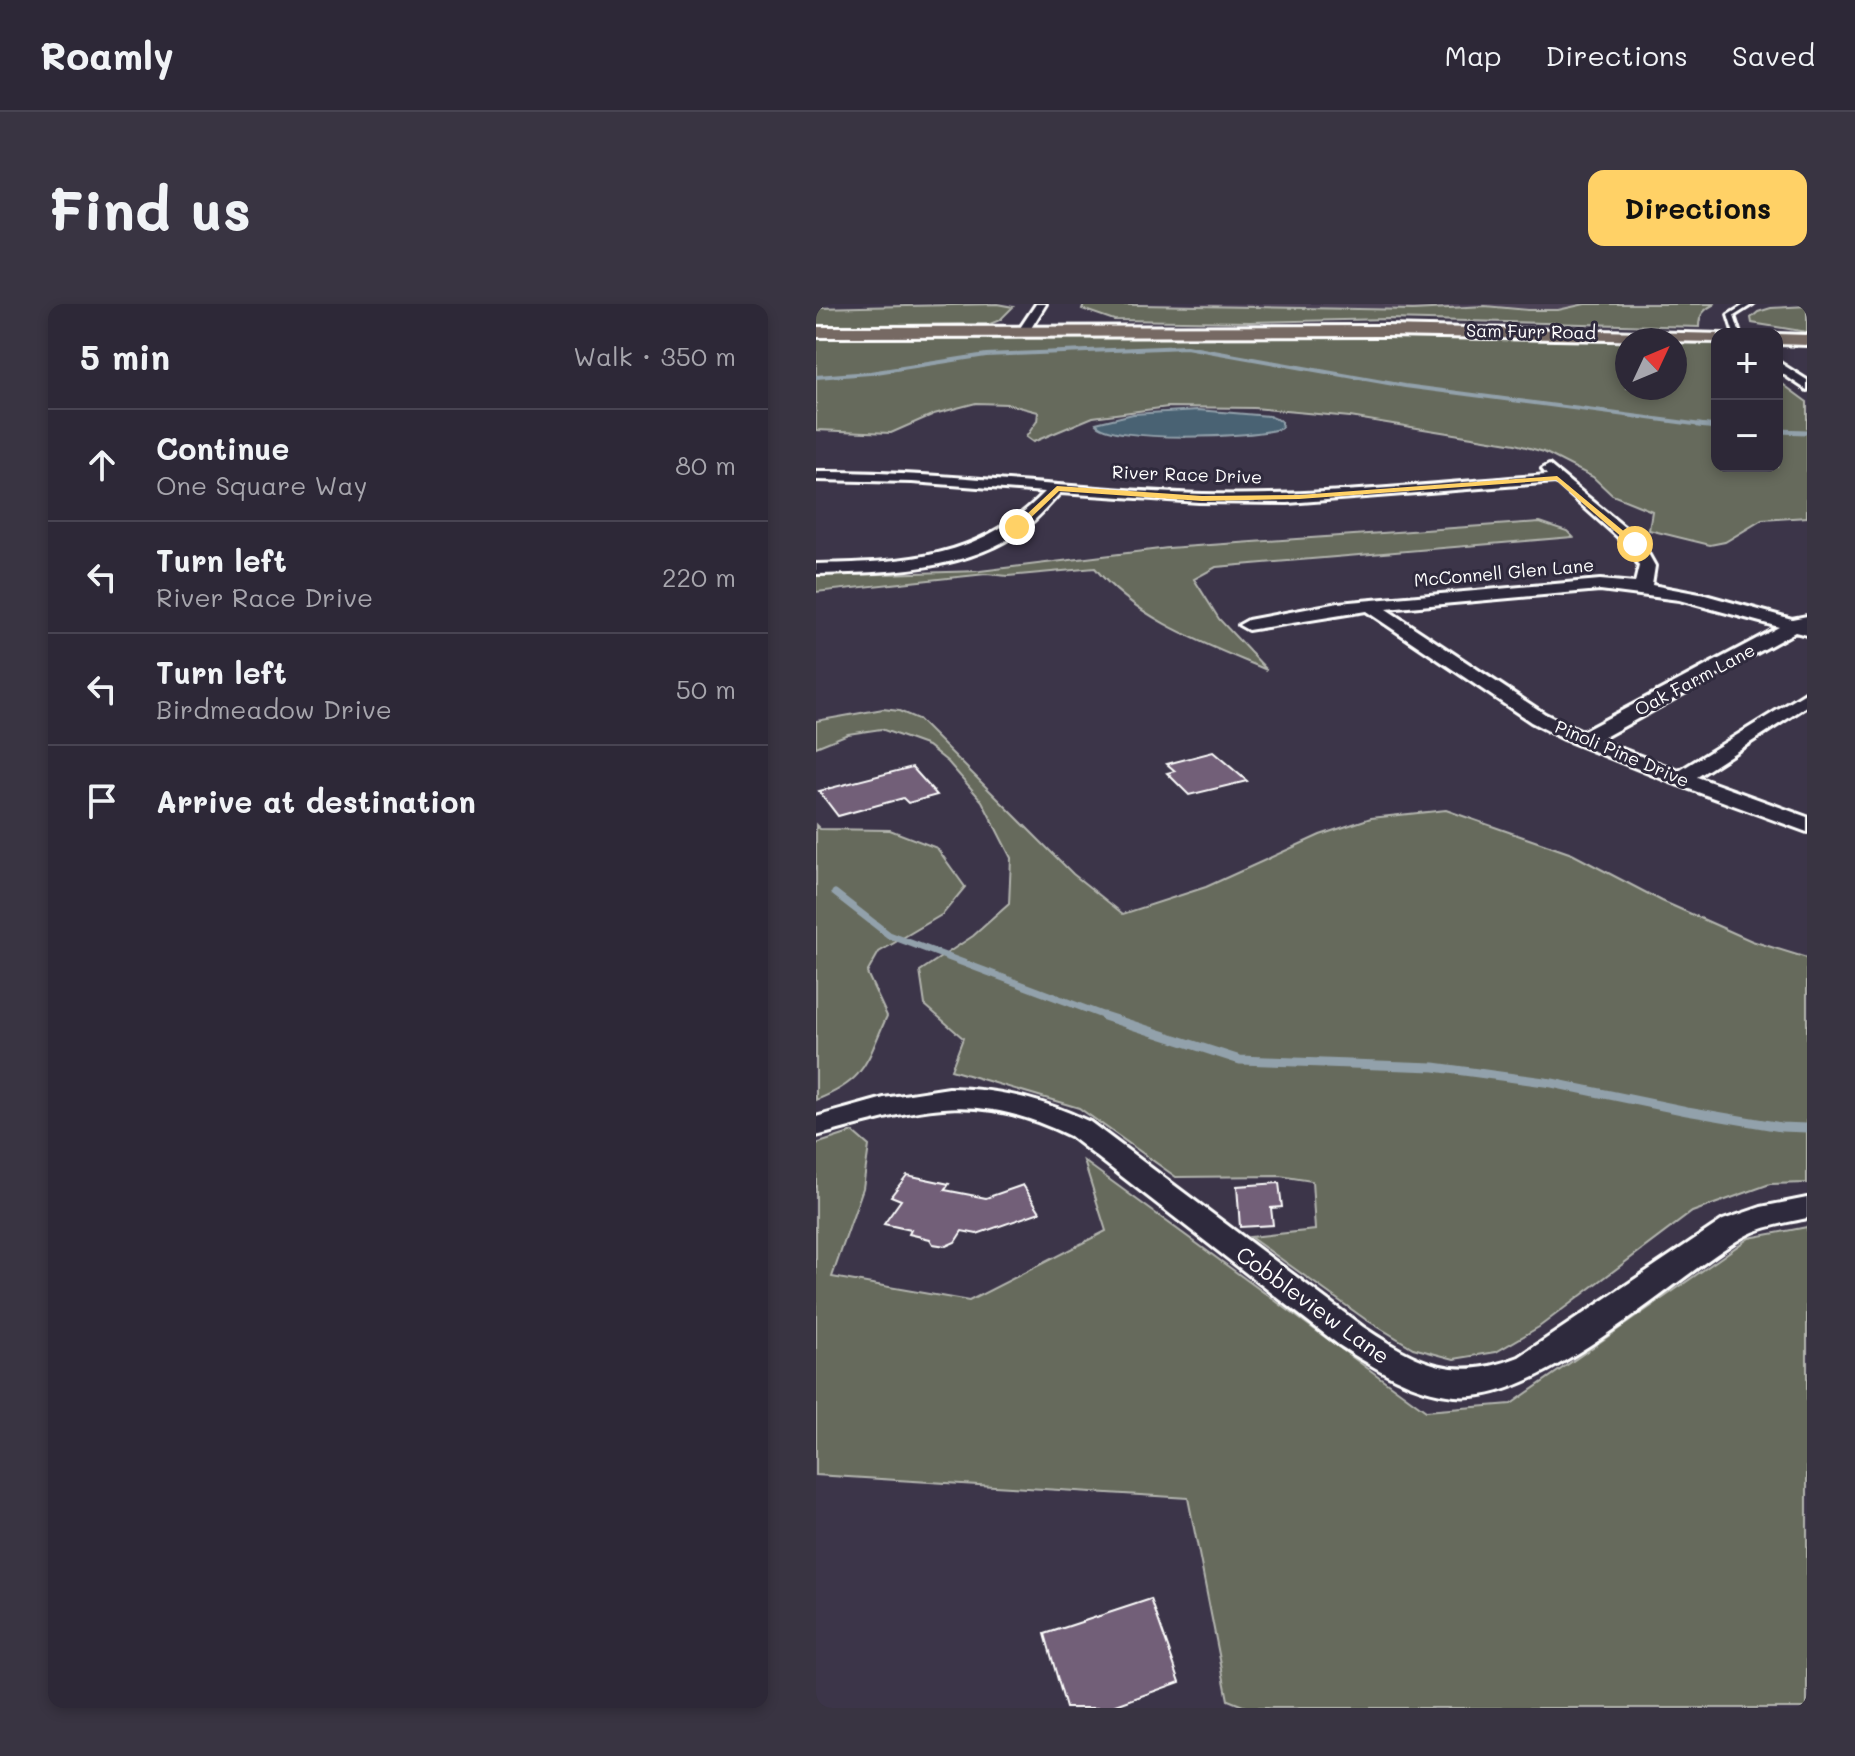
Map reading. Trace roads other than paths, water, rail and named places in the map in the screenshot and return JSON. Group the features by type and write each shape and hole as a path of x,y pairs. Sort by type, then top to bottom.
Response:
{"main road":[{"name":"Sam Furr Road","path":"816,332 1401,331 1711,337"},
{"path":"1783,339 1807,340"}],"street":[{"path":"1024,331 1041,304"},
{"path":"1783,369 1807,386"},
{"name":"River Race Drive","path":"816,476 886,475 1202,498 1299,497 1553,473 1635,544 1647,566 1643,586"},
{"path":"816,569 894,567 961,552 1017,527 1057,488"},
{"name":"McConnell Glen Lane","path":"1248,625 1369,605 1572,585 1643,586 1803,625"},
{"name":"Pinoli Pine Drive","path":"1369,605 1538,718 1583,740 1680,779 1807,825"},
{"name":"Oak Farm Lane","path":"1583,740 1803,625"},
{"path":"1680,779 1807,698"},
{"name":"Cobbleview Lane","path":"816,1127 892,1104 973,1095 1004,1099 1060,1117 1080,1129 1351,1336 1394,1365 1423,1378 1452,1384 1485,1382 1531,1366 1734,1228 1761,1218 1807,1208"}],"lane":[{"path":"1735,328 1731,315 1750,304"}],"water":[{"path":"1198,410 1269,416 1281,421 1282,428 1244,434 1184,437 1127,434 1096,423 1133,414"}],"waterway":[{"path":"816,377 870,373 986,355 1186,347 1405,386 1717,427 1698,425"},
{"path":"1783,431 1807,432"},
{"path":"835,893 889,935 1109,1018"},
{"path":"1104,1016 1109,1018"},
{"path":"1109,1018 1240,1060 1434,1067 1552,1083 1687,1111 1781,1127 1807,1128"}]}
